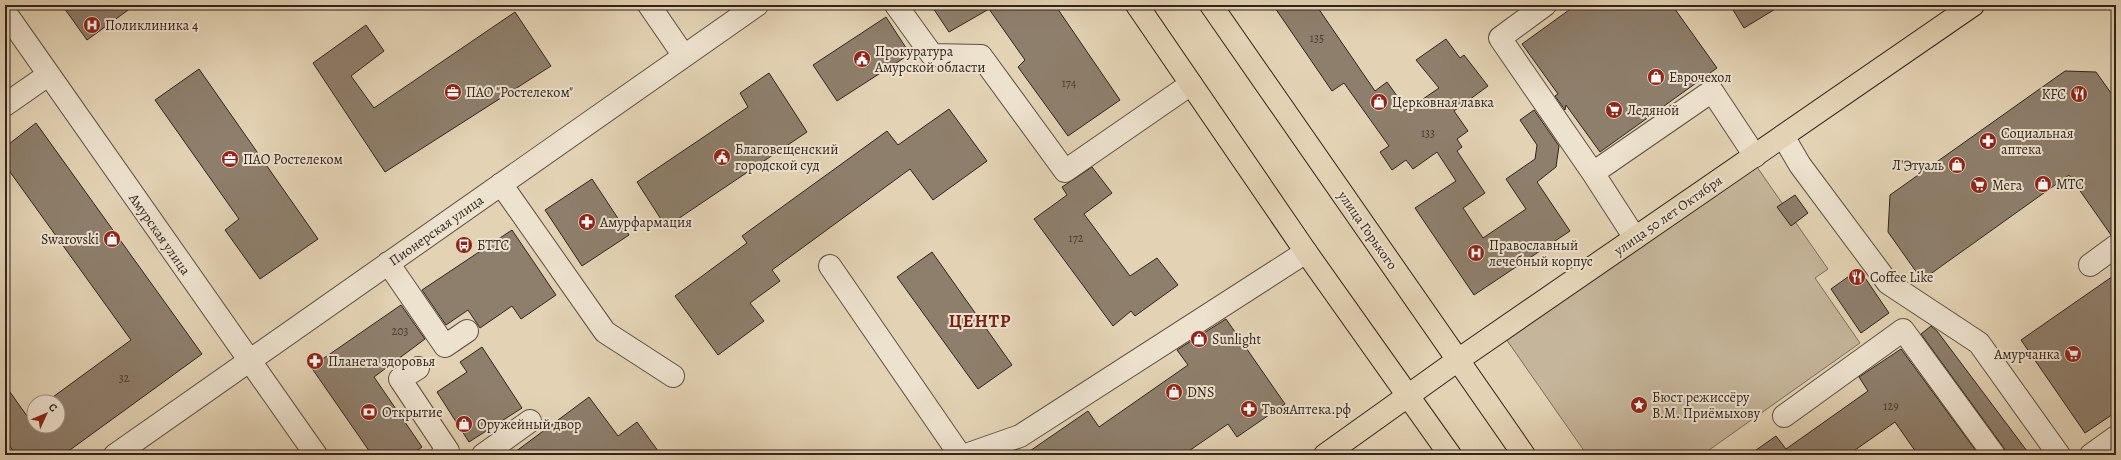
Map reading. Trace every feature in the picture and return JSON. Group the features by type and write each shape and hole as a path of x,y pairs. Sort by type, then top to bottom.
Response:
{"main road":[{"path":"1137,5 1306,252 1450,455"},
{"name":"улица Горького","path":"1211,5 1524,455"},
{"name":"улица 50 лет Октября","path":"1325,455 1458,360 1973,5"}],"street":[{"path":"649,5 684,56"},
{"name":"Пионерская улица","path":"115,455 757,5"},
{"path":"896,5 932,55 981,56 1065,172 1192,84"},
{"path":"1545,5 1500,38 1636,238"},
{"name":"Амурская улица","path":"5,12 316,455"},
{"path":"5,105 48,75"},
{"path":"1592,173 1712,91 1755,156"},
{"path":"1783,136 1800,165 1888,283 1979,343 2059,455"},
{"path":"501,184 605,332 674,376"},
{"path":"2090,265 2116,246"},
{"path":"966,455 1020,436 1306,252"},
{"path":"388,264 446,346 468,331"},
{"path":"830,266 960,455"},
{"path":"1784,416 1902,330 1994,455"},
{"path":"418,368 400,380 448,451 442,455"},
{"path":"483,455 530,421"},
{"path":"2091,455 2116,437"}],"shaded area":[{"path":"1757,167 1828,269 1815,278 1860,343 1702,455 1587,455 1506,339"}],"building":[{"name":"Поликлиника 4","path":"62,5 135,5 87,40"},
{"path":"931,5 1055,5 1120,100 1068,136 1018,67 1025,60 989,9 949,32"},
{"path":"1273,5 1316,5 1375,91 1387,82 1407,110 1439,88 1416,60 1446,39 1460,58 1464,55 1488,86 1454,111 1468,131 1457,139 1462,147 1457,151 1485,193 1463,208 1483,238 1526,209 1506,179 1535,159 1537,145 1520,120 1534,110 1559,146 1556,167 1537,182 1570,231 1474,295 1415,208 1456,181 1437,152 1413,169 1406,160 1392,170 1380,152 1389,146 1344,83 1332,91"},
{"name":"Ледяной","path":"1576,5 1672,5 1717,68 1600,152 1566,105 1565,110 1555,96 1558,94 1522,44"},
{"path":"1730,5 1782,5 1744,28"},
{"name":"ПАО \"Ростелеком\"","path":"515,12 551,66 385,172 313,63 366,25 384,51 351,76 374,108"},
{"name":"Прокуратура Амурской области","path":"886,17 910,54 837,101 813,65"},
{"name":"ПАО Ростелеком","path":"199,69 318,239 260,279 225,230 239,219 155,100"},
{"name":"Мега","path":"2065,71 2096,72 2116,100 2116,234 2111,235 2069,175 1922,280 1888,232 1890,195"},
{"name":"Благовещенский городской суд","path":"769,73 807,132 666,227 637,182 748,107 740,93"},
{"path":"949,109 987,161 933,200 910,169 772,270 780,281 750,303 764,321 718,355 675,296 747,243 742,236 887,131 898,145"},
{"path":"36,123 202,354 63,455 16,455 5,439 5,385 26,415 26,434 66,434 66,394 57,394 131,340 5,165 5,147"},
{"path":"1092,167 1112,193 1084,214 1130,276 1157,258 1178,285 1135,316 1131,311 1113,326 1034,219 1067,195 1062,187"},
{"name":"Амурфармация","path":"592,179 629,235 582,266 545,210"},
{"path":"1795,195 1808,213 1791,226 1777,207"},
{"path":"512,230 556,295 521,319 512,306 480,328 468,310 446,325 422,290"},
{"path":"932,252 1012,365 978,389 897,277"},
{"path":"1859,269 1889,313 1861,333 1831,289"},
{"name":"Амурчанка","path":"2116,274 2116,412 2085,433 2021,340"},
{"path":"401,305 425,339 374,377 422,447 410,455 372,455 311,367"},
{"path":"1226,319 1285,404 1237,437 1228,424 1183,455 1024,455 1088,411 1099,427 1188,365 1177,350"},
{"path":"1931,326 1937,331 2030,455 2006,455 2004,448 1921,334"},
{"path":"482,347 522,408 469,442 437,392 467,372 460,362"},
{"path":"1901,349 1979,455 1918,455 1895,422 1848,455 1749,455 1776,436 1786,449 1868,391 1859,377"},
{"path":"589,397 618,436 637,422 661,455 511,455"}],"place":[{"name":"Поликлиника 4","path":"92,25"},
{"name":"Прокуратура Амурской области","path":"862,59"},
{"name":"Еврочехол","path":"1656,77"},
{"name":"ПАО \"Ростелеком\"","path":"453,92"},
{"name":"KFC","path":"2079,94"},
{"name":"Церковная лавка","path":"1379,102"},
{"name":"Ледяной","path":"1614,110"},
{"name":"Социальная аптека","path":"1988,141"},
{"name":"Благовещенский городской суд","path":"722,157"},
{"name":"ПАО Ростелеком","path":"230,159"},
{"name":"Л'Этуаль","path":"1957,165"},
{"name":"МТС","path":"2043,184"},
{"name":"Мега","path":"1979,185"},
{"name":"Амурфармация","path":"587,222"},
{"name":"Swarovski","path":"112,239"},
{"name":"БТТС","path":"464,245"},
{"name":"Православный лечебный корпус","path":"1476,253"},
{"name":"Coffee Like","path":"1857,277"},
{"name":"Sunlight","path":"1199,339"},
{"name":"Амурчанка","path":"2073,354"},
{"name":"Планета здоровья","path":"315,361"},
{"name":"DNS","path":"1174,392"},
{"name":"Бюст режиссёру В.М. Приёмыхову","path":"1639,405"},
{"name":"ТвояАптека.рф","path":"1249,409"},
{"name":"Открытие","path":"369,412"},
{"name":"Оружейный двор","path":"464,424"}],"district":[{"name":"ЦЕНТР","path":"980,321"}]}
